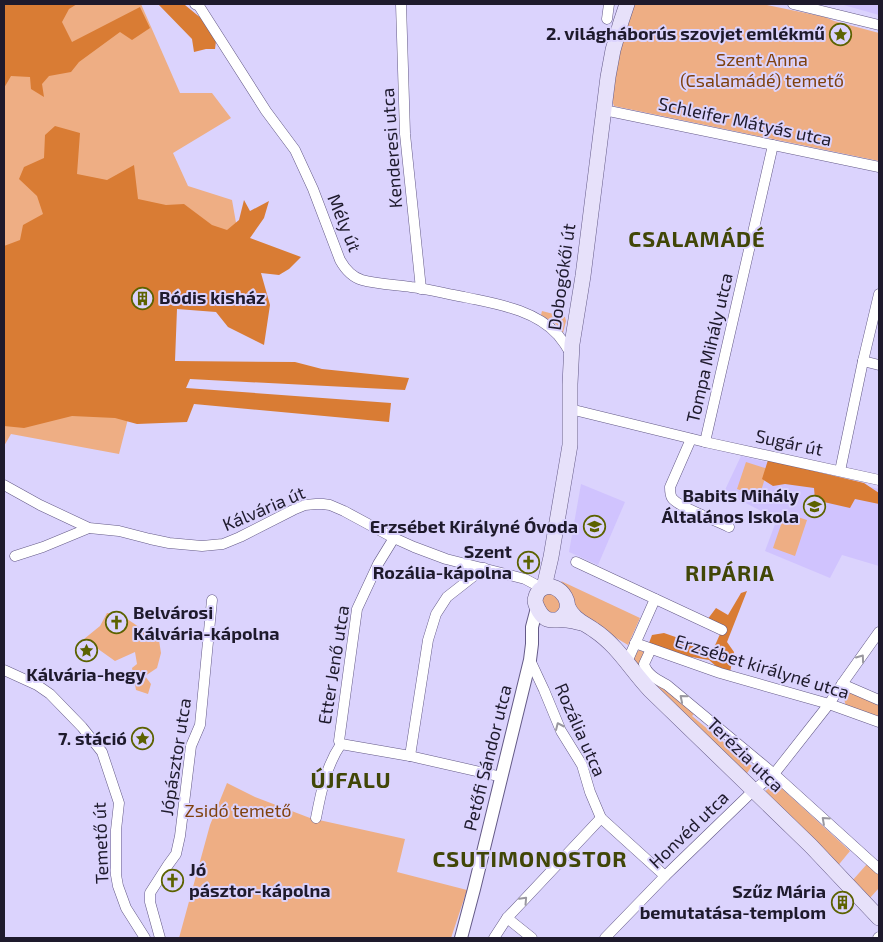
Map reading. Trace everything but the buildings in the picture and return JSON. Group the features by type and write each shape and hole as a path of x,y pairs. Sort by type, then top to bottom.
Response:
{"main road":[{"name":"Dobogókői út","path":"541,587 551,557 570,445 572,344 583,276 613,50 627,4"},
{"path":"541,587 560,591 568,607 564,616 547,615 535,601 541,587"},
{"name":"Terézia utca","path":"568,607 572,615 608,641 650,690 812,846 879,918"},
{"name":"Terézia utca","path":"547,615 583,623"}],"street":[{"name":"Mély út","path":"195,4 199,6 266,111 295,150 343,266 351,274 364,281 421,289 501,305 516,310 551,329 572,354"},
{"name":"Kenderesi utca","path":"401,4 405,134 421,289"},
{"path":"607,19 609,4"},
{"path":"793,4 879,25"},
{"name":"Schleifer Mátyás utca","path":"604,110 879,167"},
{"name":"Tompa Mihály utca","path":"705,442 773,144"},
{"path":"840,471 879,294"},
{"path":"863,362 879,365"},
{"name":"Sugár út","path":"570,409 705,442 879,480"},
{"path":"691,438 670,487 672,498 679,504 729,526"},
{"name":"Kálvária út","path":"4,485 40,505 90,528 119,531 169,543 202,546 223,544 306,505 330,506 344,511 394,538 446,559 484,568 541,587"},
{"name":"Kálvária út","path":"15,556 90,528"},
{"name":"Etter Jenő utca","path":"341,744 338,741 357,609 378,564 394,538"},
{"name":"Erzsébet királyné utca","path":"576,562 722,630"},
{"path":"410,756 428,640 436,614 447,597 484,568"},
{"name":"Jópásztor utca","path":"160,938 150,902 150,893 176,854 180,836 191,746 200,725 212,600"},
{"path":"627,662 655,600"},
{"name":"Petőfi Sándor utca","path":"461,938 530,660 532,627 547,615"},
{"name":"Honvéd utca","path":"605,938 665,876 754,790 774,774 829,704 879,632"},
{"name":"Erzsébet királyné utca","path":"635,644 720,673 829,704 879,722"},
{"name":"Terézia utca","path":"651,649 644,664 645,669 774,774 879,869"},
{"name":"Rozália utca","path":"530,660 561,731 582,765 590,792 601,818 665,876"},
{"name":"Temető út","path":"4,670 37,684 50,694 82,727 102,752 119,803 116,830 116,875 118,886 126,908 145,938"},
{"name":"Erzsébet királyné utca","path":"842,684 879,700"},
{"name":"Etter Jenő utca","path":"341,744 410,756 502,777"},
{"name":"Etter Jenő utca","path":"316,818 322,787 330,763 341,744"},
{"path":"494,938 507,918 601,818"},
{"path":"507,918 532,938"}],"shaded area":[{"path":"4,4 77,4 69,9 62,22 72,42 140,7 150,28 132,40 120,32 79,62 71,72 49,76 42,84 44,97 31,89 30,77 11,76 4,88"},
{"path":"158,4 185,5 202,19 216,41 215,49 194,52 192,39"},
{"path":"840,4 879,4 879,15"},
{"path":"55,126 80,133 77,174 107,180 134,165 138,199 166,205 184,204 212,225 227,230 239,220 244,200 250,211 269,201 264,218 250,238 301,257 289,269 279,275 261,273 270,305 264,345 228,327 216,312 177,309 175,361 295,362 322,369 409,378 405,390 190,379 186,388 391,403 389,422 194,404 187,422 137,424 115,418 72,416 24,428 4,426 4,246 20,240 23,225 43,214 37,196 19,179 24,167 44,158 45,135"},
{"name":"Babits Mihály Általános Iskola","path":"741,456 879,489 879,566 842,555 830,578 765,551 777,519 724,492"},
{"path":"768,460 864,483 879,493 879,504 855,499 850,508 815,500 814,488 785,484 773,486 762,479"},
{"name":"Erzsébet Királyné Óvoda","path":"581,484 625,502 598,565 569,552"},
{"path":"747,591 727,642 734,652 730,672 717,667 709,660 680,655 649,643 652,635 664,633 713,650 720,634 707,620 716,608 728,615 741,593"}],"green space":[{"path":"4,4 141,4 180,93 212,93 231,118 173,153 188,186 232,200 238,234 158,302 119,454 11,434 4,446"},
{"name":"Szent Anna (Csalamádé) temető","path":"633,4 762,4 825,17 879,33 879,161 614,106 611,97 618,57"},
{"path":"542,311 565,317 563,333 556,324 541,315"},
{"path":"746,462 768,469 759,497 737,489"},
{"path":"785,513 807,520 795,556 773,548"},
{"path":"561,581 640,618 628,645 573,612 568,590"},
{"path":"550,589 565,605 551,618 538,596"},
{"path":"107,613 124,617 148,634 158,634 161,653 157,668 145,676 151,684 148,694 136,690 132,668 137,664 135,652 115,661 84,639 100,626"},
{"path":"639,650 644,652 642,664 694,714 692,716 752,766 745,776 632,662"},
{"path":"851,691 879,703 879,718 846,707 844,698"},
{"name":"Zsidó temető","path":"227,783 255,797 310,818 405,839 397,872 467,890 451,938 179,938 210,825"},
{"path":"776,783 850,851 836,868 764,792"},
{"path":"867,864 879,875 879,888 869,899 852,881"}],"place":[{"name":"2. világháborús szovjet emlékmű","path":"841,34"},
{"name":"Bódis kisház","path":"143,298"},
{"name":"Babits Mihály Általános Iskola","path":"815,506"},
{"name":"Erzsébet Királyné Óvoda","path":"594,527"},
{"name":"Szent Rozália-kápolna","path":"528,562"},
{"name":"Belvárosi Kálvária-kápolna","path":"117,623"},
{"name":"Kálvária-hegy","path":"86,650"},
{"name":"7. stáció","path":"143,739"},
{"name":"Jó pásztor-kápolna","path":"173,880"},
{"name":"Szűz Mária bemutatása-templom","path":"842,902"}],"district":[{"name":"CSALAMÁDÉ","path":"697,239"},
{"name":"RIPÁRIA","path":"730,573"},
{"name":"ÚJFALU","path":"351,780"},
{"name":"CSUTIMONOSTOR","path":"530,859"}]}
